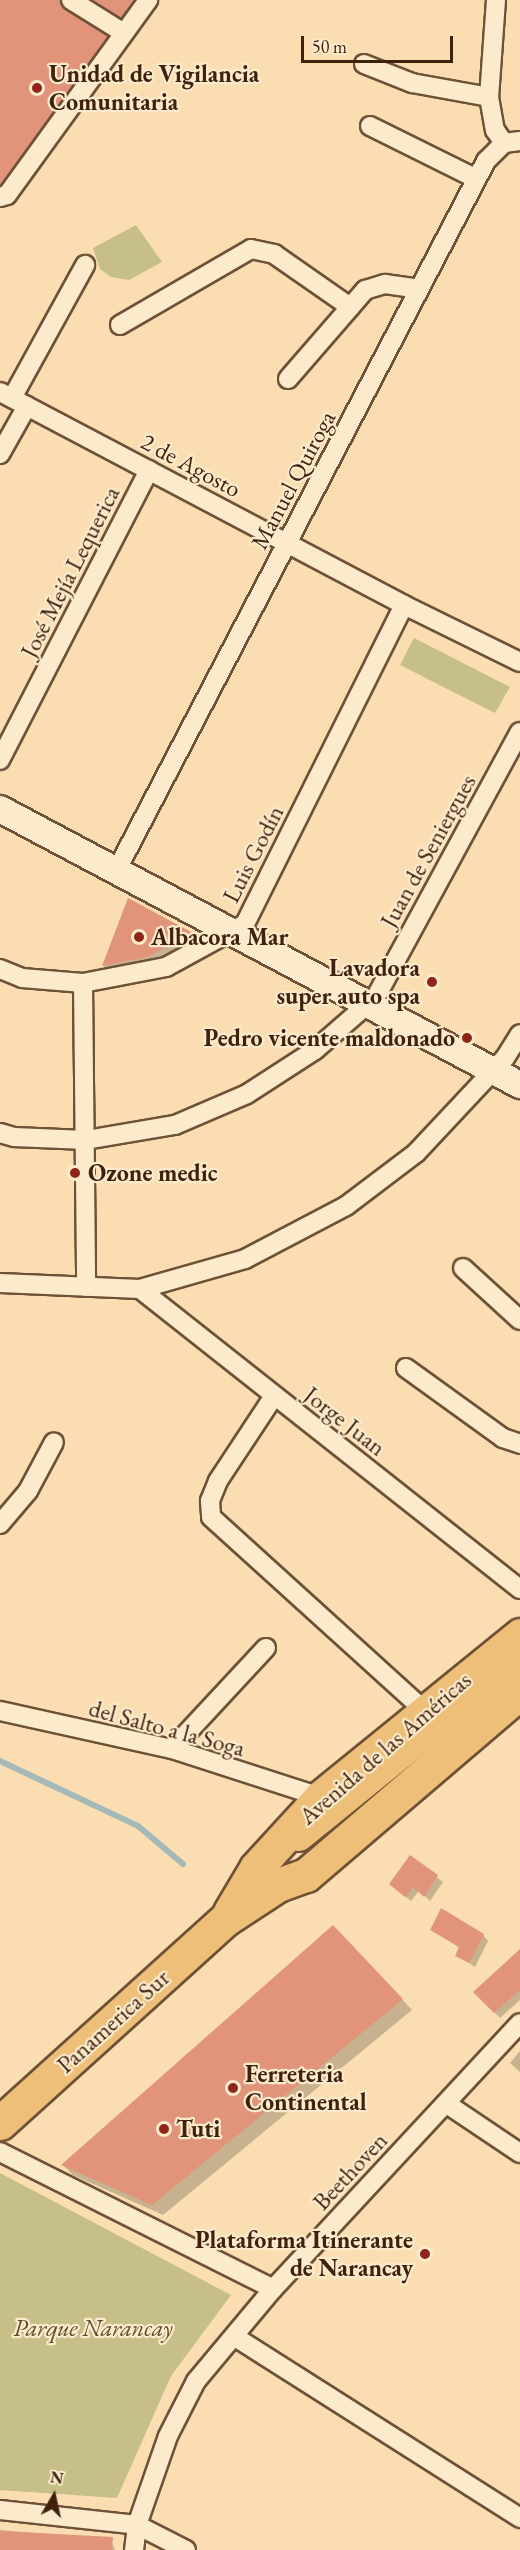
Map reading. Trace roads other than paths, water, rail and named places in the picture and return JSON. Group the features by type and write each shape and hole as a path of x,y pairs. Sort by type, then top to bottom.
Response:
{"highway":[{"name":"Avenida de las Américas","path":"226,1919 267,1877 321,1797 520,1635"},
{"name":"Avenida de las Américas","path":"267,1877 306,1875 520,1692"},
{"name":"Panamerica Sur","path":"0,2123 226,1919"}],"main road":[{"name":"Avenida de las Américas","path":"267,1877 520,1658"},
{"name":"Avenida de las Américas","path":"267,1877 398,1773 520,1671"}],"street":[{"path":"71,0 124,33"},
{"path":"0,197 7,195 148,0"},
{"path":"496,0 489,97 495,130 512,142"},
{"path":"364,64 412,83 489,97"},
{"path":"370,126 477,178"},
{"name":"Manuel Quiroga","path":"123,858 477,178 491,153 512,142"},
{"path":"120,325 251,249 274,254 350,307"},
{"path":"0,454 13,398 85,265"},
{"path":"288,379 357,296 380,285 419,290"},
{"name":"2 de Agosto","path":"13,398 404,606 520,662"},
{"name":"José Mejía Lequerica","path":"0,760 150,470"},
{"name":"Luis Godín","path":"0,969 22,978 83,983 166,968 237,928 404,606"},
{"name":"Juan de Seniergues","path":"0,1133 86,1140 175,1125 247,1094 315,1050 373,998 520,732"},
{"path":"0,793 123,858 237,928"},
{"path":"0,809 506,1065 520,1085"},
{"path":"83,983 86,1287"},
{"path":"0,1283 140,1289 245,1259 346,1206 416,1152 506,1065 520,1034"},
{"path":"463,1268 520,1320"},
{"name":"Jorge Juan","path":"140,1289 520,1589"},
{"path":"406,1368 503,1438 520,1444"},
{"path":"274,1396 218,1481 210,1501 211,1516 425,1712"},
{"path":"0,1524 27,1491 54,1442"},
{"path":"172,1749 266,1648"},
{"name":"del Salto a la Soga","path":"0,1711 172,1749 321,1797"},
{"name":"Beethoven","path":"134,2550 137,2525 185,2397 273,2289 520,2023"},
{"path":"447,2104 520,2152"},
{"path":"0,2152 273,2289"},
{"path":"235,2337 520,2518"},
{"path":"0,2510 137,2525 186,2550"}],"waterway":[{"path":"0,1761 138,1826 183,1864"}],"place":[{"name":"Unidad de Vigilancia Comunitaria","path":"37,88"},
{"name":"Albacora Mar","path":"139,937"},
{"name":"Lavadora super auto spa","path":"432,982"},
{"name":"Pedro vicente maldonado","path":"467,1038"},
{"name":"Ozone medic","path":"75,1173"},
{"name":"Ferreteria Continental","path":"233,2088"},
{"name":"Tuti","path":"164,2129"},
{"name":"Plataforma Itinerante de Narancay","path":"425,2254"}],"park label":[{"name":"Parque Narancay","path":"93,2328"}]}
